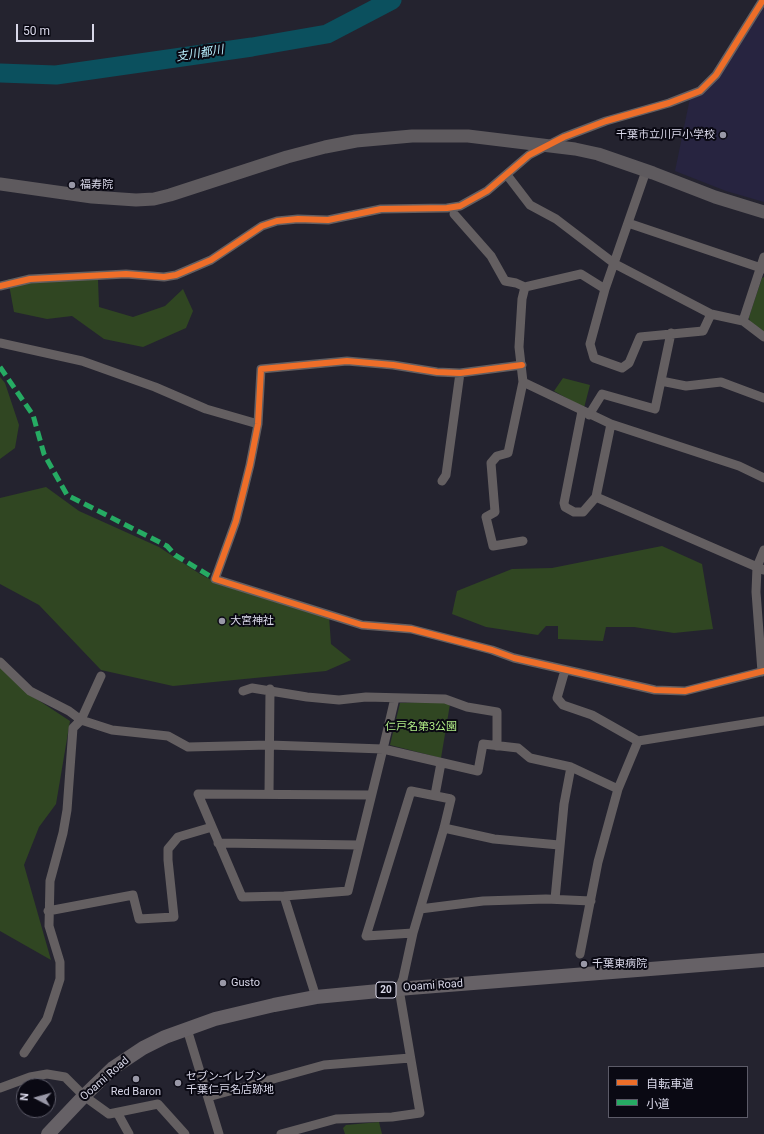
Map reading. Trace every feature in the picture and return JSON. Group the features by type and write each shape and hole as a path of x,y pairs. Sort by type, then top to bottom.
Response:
{"main road":[{"name":"Ooami Road","path":"48,1134 113,1068 127,1058 165,1037 215,1019 316,997 764,960"}],"street":[{"path":"0,286 30,279 126,274 164,277 176,274 211,260 262,226 277,221 298,219 328,220 381,209 447,208 460,206 487,191 529,155 545,146 606,121 669,103 700,91 716,75 763,0"},
{"path":"0,184 92,197 136,200 154,199 287,157 356,141 439,134 575,149 598,154 715,197 764,212"},
{"path":"646,171 606,290 590,344 594,358 622,368 629,363 640,337 703,331 711,314"},
{"path":"507,175 530,205 556,220 616,264 711,314 742,321 764,337"},
{"path":"454,214 491,256 505,281 516,283 525,287 581,274 606,290"},
{"path":"628,223 762,268"},
{"path":"742,321 762,268 764,257"},
{"path":"523,541 493,546 486,517 495,512 491,463 497,456 508,452 523,382 519,347 522,299 525,287"},
{"path":"611,424 596,497 583,512 574,512 565,507 564,503 585,413 602,394 655,409 671,333"},
{"path":"0,343 82,361 206,409 258,424"},
{"path":"522,365 460,373 437,372 394,365 347,361 261,369 258,424 250,465 236,521 215,579 362,625 411,628 492,650 514,658 565,670 655,690 685,691 763,671 756,592 764,550"},
{"path":"442,481 446,475 460,373"},
{"path":"661,381 686,386 722,382 764,398"},
{"path":"523,382 585,413 611,424 739,466 764,478"},
{"path":"596,497 760,569"},
{"path":"0,662 30,691 69,711 81,720 112,730 168,736 188,747 269,745 383,749 478,770 483,744 518,748 530,758 572,767 618,789"},
{"path":"565,670 557,698 563,705 592,716 638,742 764,721"},
{"path":"24,1053 47,1019 60,979 60,962 49,926 48,910 50,881 63,833 67,810 72,728 81,720 101,676"},
{"path":"243,691 252,688 307,697 338,700 395,698 444,699 473,708 497,712 497,746"},
{"path":"269,794 270,690"},
{"path":"371,795 198,794 242,897 284,896 348,891 395,698"},
{"path":"580,954 598,862 618,789 638,742"},
{"path":"435,795 441,763"},
{"path":"555,899 564,804 572,767"},
{"path":"281,1134 336,1119 420,1113 399,989 403,979 413,933 451,799 435,795 410,792 366,936 413,933"},
{"path":"48,910 133,895 139,919 174,917 168,848 178,837 212,827"},
{"path":"444,828 494,839 560,845"},
{"path":"218,843 358,845"},
{"path":"284,896 316,997"},
{"path":"420,909 483,901 555,899 591,901"},
{"path":"187,1029 219,1134"},
{"path":"208,1097 324,1065 410,1058"},
{"path":"0,1088 30,1077 47,1074 65,1077 84,1096 109,1114 118,1114 158,1104 185,1134"},
{"path":"118,1114 129,1134"}],"shaded area":[{"name":"千葉市立川戸小学校","path":"764,2 764,202 726,191 675,171 690,98 710,87"}],"green space":[{"path":"764,277 764,332 750,323 749,317 762,278"},
{"path":"39,278 98,280 99,307 133,317 165,306 183,289 193,311 186,328 143,347 104,339 72,316 47,319 14,312 8,279"},
{"path":"0,377 5,383 19,425 15,448 0,459"},
{"path":"563,378 590,385 584,408 554,391"},
{"path":"46,487 79,511 159,547 200,574 221,585 329,616 331,644 351,660 326,671 173,686 101,670 39,605 0,584 0,498"},
{"path":"662,546 702,564 713,629 674,633 634,627 606,627 603,641 558,639 558,626 546,626 538,635 486,627 452,614 457,591 512,569 552,568"},
{"path":"0,666 32,696 70,721 56,804 39,827 24,865 51,960 0,931"},
{"name":"仁戸名第3公園","path":"442,701 450,704 441,758 390,745 400,703"},
{"path":"379,1122 382,1134 345,1134 343,1128 346,1125"}],"waterway":[{"name":"支川都川","path":"0,73 56,75 252,47 327,34 392,0"}],"marked path":[{"path":"0,367 33,415 44,454 67,495 167,546 175,555 215,579"}],"cycle path":[{"path":"0,286 30,279 126,274 164,277 176,275 211,260 262,226 277,221 298,219 328,220 381,209 447,208 460,206 487,191 529,155 564,137 606,121 669,103 700,91 716,75 763,0"},
{"path":"522,365 460,373 437,372 393,365 347,361 261,369 258,424 250,465 236,521 215,579 362,625 411,629 492,650 514,658 655,690 685,691 764,671"}],"place":[{"name":"千葉市立川戸小学校","path":"723,135"},
{"name":"福寿院","path":"72,185"},
{"name":"大宮神社","path":"222,621"},
{"name":"千葉東病院","path":"584,964"},
{"name":"Gusto","path":"223,983"},
{"name":"Red Baron","path":"136,1079"},
{"name":"セブン-イレブン 千葉仁戸名店跡地","path":"178,1083"}]}
